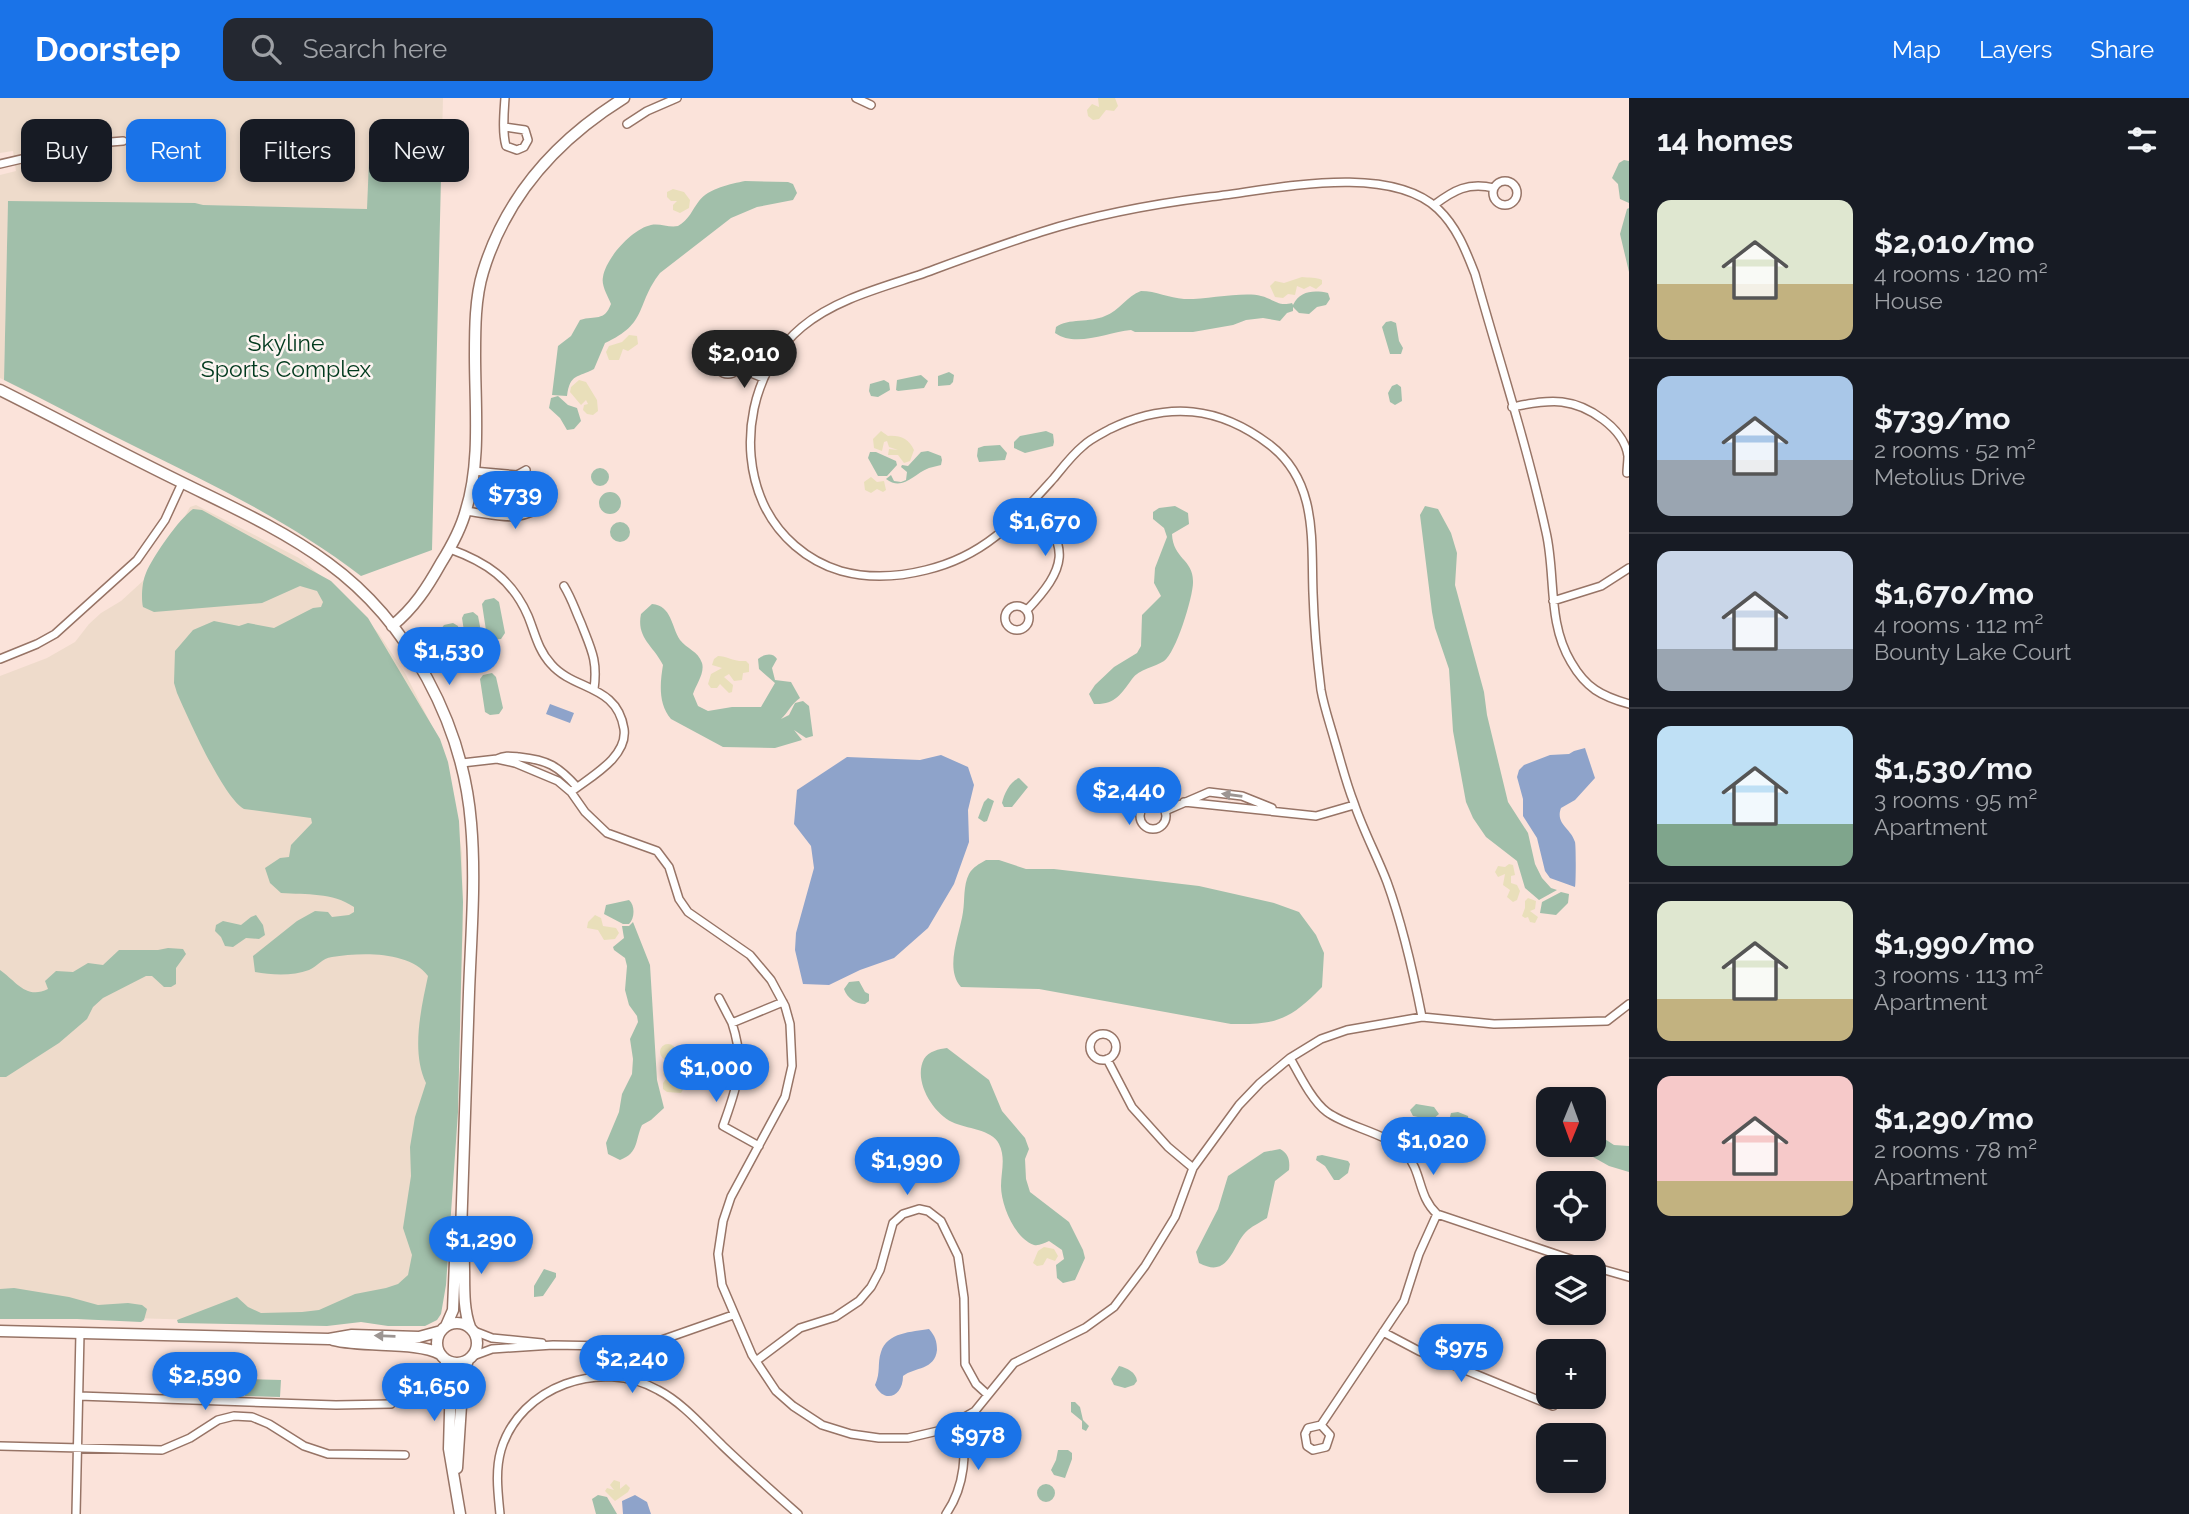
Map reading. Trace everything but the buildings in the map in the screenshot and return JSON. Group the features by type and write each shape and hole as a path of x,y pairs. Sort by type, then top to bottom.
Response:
{"main road":[{"path":"392,626 408,613 424,593 450,549 466,511 473,471 477,319 483,273 497,236 523,190 568,137 624,98"},
{"path":"0,390 289,536 331,565 368,599 411,652 434,693 463,763 473,848 461,1233 453,1310 437,1343 451,1376 449,1449 460,1514"},
{"path":"455,1479 463,1374 478,1346 465,1310 466,1261 461,1233"},
{"path":"0,1331 329,1339 352,1335 419,1337 461,1323 472,1329"},
{"path":"329,1339 351,1345 424,1348 456,1363 471,1358"}],"street":[{"path":"505,98 505,127"},
{"path":"627,124 647,111 677,98"},
{"path":"856,98 871,105"},
{"path":"0,164 86,144 123,141"},
{"path":"1422,1017 1415,978 1397,912 1354,805 1323,701 1316,648 1309,503 1297,475 1274,447 1242,428 1205,412 1161,411 1133,418 1085,443 996,538 974,553 943,566 905,575 878,577 851,574 825,566 802,552 770,517 760,496 751,451 751,424 763,378 777,353 802,326 863,294 1044,231 1187,200 1343,183 1386,185 1434,205 1448,220 1465,246 1547,535 1557,629 1570,661 1587,685 1605,697 1629,704"},
{"path":"1434,205 1451,192 1467,185 1494,188"},
{"path":"739,368 763,378"},
{"path":"1512,407 1539,402 1561,402 1579,406 1595,414 1607,424 1624,446 1628,456 1627,473"},
{"path":"473,471 517,475 526,470"},
{"path":"0,659 55,634 137,561 166,520 181,483"},
{"path":"466,511 526,517 552,500"},
{"path":"1027,610 1057,573 1059,561 1058,545 1053,533 1044,519 1029,505"},
{"path":"450,549 477,559 506,580 520,600 538,646 552,666 604,695 617,709 624,730 623,741 614,758 574,790"},
{"path":"1553,601 1601,586 1629,568"},
{"path":"565,586 576,605 594,656 597,671 594,689"},
{"path":"463,763 497,759 504,755 542,760 564,772 584,812 607,834 657,851 669,867 679,899 688,912 750,955 771,980 783,1002 790,1024 790,1081 785,1097 730,1197 718,1254 722,1285 733,1315 756,1361 776,1391 822,1425 851,1434 908,1438 942,1430 975,1411 1014,1363 1085,1328 1114,1307 1145,1266 1175,1217 1193,1168 1238,1105 1290,1058 1321,1039 1346,1030 1422,1017 1494,1024 1606,1021 1629,1004"},
{"path":"497,759 533,770 574,790"},
{"path":"1165,811 1209,792 1242,796 1279,811"},
{"path":"1184,802 1316,816 1354,805"},
{"path":"719,998 732,1023 740,1061 737,1085 723,1126 759,1146"},
{"path":"732,1023 783,1002"},
{"path":"1290,1058 1307,1088 1326,1112 1403,1150 1417,1170 1424,1198 1437,1214 1558,1255"},
{"path":"1107,1059 1132,1107 1168,1147 1193,1168"},
{"path":"756,1361 800,1328 835,1318 859,1301 872,1287 880,1270 893,1223 903,1213 919,1209 928,1211 942,1221 958,1256 964,1297 965,1364 976,1384 988,1395"},
{"path":"1321,1426 1404,1301 1419,1254 1437,1214"},
{"path":"1606,1270 1629,1277"},
{"path":"471,1358 492,1349 653,1343 733,1315"},
{"path":"472,1329 492,1338 553,1345"},
{"path":"1383,1332 1419,1351 1536,1399"},
{"path":"76,1514 80,1333"},
{"path":"500,1514 500,1452 513,1424 538,1397 569,1382 593,1377 616,1378 658,1389 685,1410 798,1514"},
{"path":"79,1396 248,1403 391,1404"},
{"path":"0,1446 162,1450 190,1438 218,1420 234,1416 251,1417 269,1423 304,1446 328,1454 405,1455"},
{"path":"946,1514 959,1490 964,1469 962,1419"}],"shaded area":[{"path":"0,98 443,98 442,119 369,119 368,209 8,201 4,380 0,378 0,175 16,171 13,151 0,153"},
{"path":"196,505 299,558 345,596 379,634 405,673 436,734 453,795 462,853 463,929 448,1240 440,1303 334,1324 0,1314 0,676 47,658 75,642 101,613 121,601 144,580 166,552 190,507"}],"green space":[{"name":"Skyline Sports Complex","path":"369,160 369,182 441,182 432,550 361,576 308,539 253,506 4,380 8,201 195,203 367,209"},
{"path":"1629,161 1629,203 1620,199 1618,184 1612,178 1619,163"},
{"path":"745,181 788,182 793,184 797,193 793,200 757,207 731,218 660,273 652,284 640,313 629,328 605,343 594,369 579,375 570,383 567,396 552,395 558,346 571,336 580,320 602,316 611,304 603,277 609,261 621,245 636,232 651,225 678,226 708,193"},
{"path":"1629,208 1629,272 1620,234"},
{"path":"1141,291 1184,299 1254,295 1293,305 1303,294 1312,292 1328,293 1330,299 1326,305 1317,307 1309,314 1299,313 1293,307 1293,311 1280,321 1263,318 1246,320 1193,332 1131,330 1082,339 1063,337 1055,333 1056,327 1061,324 1110,314"},
{"path":"1391,321 1396,323 1403,348 1401,354 1390,354 1382,327"},
{"path":"949,372 954,375 953,382 950,385 938,386 938,376"},
{"path":"921,375 928,381 924,388 896,390 897,380"},
{"path":"884,380 889,383 890,390 878,397 871,396 870,384"},
{"path":"1397,384 1401,387 1402,401 1395,405 1390,402 1388,393 1392,386"},
{"path":"558,396 568,405 577,408 581,421 574,429 567,430 560,418 549,408 551,398"},
{"path":"1046,431 1053,434 1053,446 1025,453 1014,448 1014,442 1020,436"},
{"path":"1000,445 1007,453 1005,460 979,462 978,448"},
{"path":"928,451 941,456 941,465 929,468 903,483 892,483 886,479 891,475 894,481 906,480 907,472 902,465 908,466 921,452"},
{"path":"870,452 896,461 897,465 887,476 878,476 868,458"},
{"path":"600,468 606,471 609,477 606,483 600,486 594,483 591,477 594,471"},
{"path":"610,492 618,495 621,503 618,511 610,514 602,511 599,503 602,495"},
{"path":"1175,506 1188,513 1189,524 1172,534 1176,549 1190,568 1193,581 1179,636 1164,661 1135,676 1121,694 1112,700 1094,704 1089,694 1095,685 1114,667 1137,653 1141,646 1142,615 1161,596 1154,583 1155,568 1167,537 1164,528 1153,519 1153,512 1159,508"},
{"path":"1425,506 1438,509 1451,533 1457,553 1455,585 1484,692 1508,802 1528,833 1535,864 1542,878 1551,888 1557,890 1539,900 1525,888 1517,861 1486,837 1466,802 1453,731 1449,669 1432,612 1420,515"},
{"path":"193,509 202,510 331,581 368,618 440,739 448,762 459,821 463,902 458,1112 446,1285 441,1314 437,1320 425,1326 388,1326 361,1322 327,1326 178,1323 177,1320 237,1297 248,1307 261,1313 319,1310 355,1294 398,1284 408,1275 412,1255 403,1228 411,1176 410,1147 415,1117 426,1083 421,1071 418,1044 428,976 420,968 384,955 357,954 328,958 303,972 255,972 253,956 297,921 315,911 328,912 332,917 349,915 354,912 354,907 328,897 281,893 270,883 265,868 280,858 289,857 291,845 312,823 311,818 244,809 236,802 207,756 177,693 174,683 175,651 193,630 214,621 274,628 313,608 321,607 323,602 317,591 300,586 262,603 154,612 143,607 143,585 149,566 174,529"},
{"path":"620,522 627,525 630,532 627,539 620,542 613,539 610,532 613,525"},
{"path":"494,598 499,602 505,633 501,639 492,640 487,637 482,604 485,600"},
{"path":"652,604 664,608 680,640 702,663 700,679 693,694 698,706 708,711 732,707 761,707 775,683 759,669 758,659 771,655 777,659 772,668 775,680 791,682 800,698 794,703 781,719 789,715 795,703 803,701 809,706 813,736 806,738 794,730 802,740 775,748 723,747 671,719 662,700 663,665 641,629 641,614"},
{"path":"473,612 478,616 484,647 481,653 472,654 467,651 462,618 464,614"},
{"path":"453,623 458,626 464,658 460,664 451,665 447,662 441,629 444,625"},
{"path":"492,673 496,677 503,708 499,714 490,715 485,712 480,679 483,675"},
{"path":"1019,778 1028,787 1012,807 1004,807 1002,803 1006,792"},
{"path":"988,798 994,801 987,821 984,822 978,818"},
{"path":"986,860 999,860 1026,869 1054,869 1199,886 1274,903 1299,912 1316,935 1324,953 1322,987 1301,1007 1281,1018 1260,1023 1231,1024 1039,989 961,987 956,979 953,961 966,883 972,869"},
{"path":"1561,892 1569,894 1568,903 1556,915 1540,913 1542,902"},
{"path":"629,900 634,912 629,924 623,924 604,914 606,905"},
{"path":"256,915 263,925 265,935 259,939 246,938 233,947 225,946 215,931 216,925 223,921 241,925"},
{"path":"633,922 650,965 657,1080 664,1108 642,1125 633,1150 620,1160 608,1154 606,1143 619,1112 622,1094 632,1074 630,1039 638,1022 625,990 625,958 613,947 624,938 622,926 629,926"},
{"path":"183,949 186,954 176,968 176,984 164,987 152,976 146,976 103,998 93,1007 87,1019 59,1043 6,1077 0,1077 0,970 27,991 40,992 48,989 45,981 56,971 73,972 88,963 103,965 119,950"},
{"path":"859,981 869,994 869,1001 865,1004 852,1000 844,989 849,982"},
{"path":"947,1048 989,1080 1002,1111 1025,1138 1029,1149 1025,1159 1030,1192 1069,1222 1083,1250 1085,1258 1075,1280 1063,1283 1057,1278 1056,1265 1064,1259 1062,1250 1049,1241 1036,1245 1027,1242 1015,1229 1006,1211 1002,1194 1002,1154 996,1139 985,1132 952,1122 938,1111 926,1095 921,1076 924,1059 931,1052"},
{"path":"1416,1104 1434,1107 1439,1114 1432,1120 1413,1116 1410,1110"},
{"path":"1458,1112 1468,1116 1469,1123 1465,1127 1453,1125 1449,1121 1451,1113"},
{"path":"1606,1140 1614,1145 1629,1146 1629,1172 1609,1166 1593,1157 1606,1157"},
{"path":"1280,1149 1288,1158 1289,1170 1275,1181 1267,1218 1248,1230 1229,1258 1218,1267 1199,1263 1196,1252 1218,1209 1228,1176 1264,1152"},
{"path":"1317,1156 1348,1161 1348,1173 1339,1180 1334,1180 1325,1166 1316,1160"},
{"path":"544,1269 556,1273 556,1277 543,1296 534,1297 534,1286"},
{"path":"14,1288 98,1305 128,1303 142,1305 147,1309 141,1322 0,1319 0,1289"},
{"path":"1119,1366 1135,1375 1137,1381 1134,1385 1125,1388 1114,1385 1111,1379"},
{"path":"245,1379 281,1380 280,1397 245,1396"},
{"path":"1071,1402 1080,1407 1083,1420 1089,1426 1086,1431 1082,1429 1082,1421 1071,1412"},
{"path":"1058,1450 1072,1453 1065,1478 1054,1475 1051,1470"},
{"path":"1042,1484 1050,1484 1055,1493 1053,1500 1042,1502 1037,1497 1037,1489"},
{"path":"598,1495 607,1497 617,1514 596,1514 592,1499"}],"sand":[{"path":"1098,98 1115,98 1118,106 1114,111 1106,110 1099,119 1093,120 1088,116 1087,110 1092,104 1099,107"},
{"path":"673,189 684,192 690,200 689,208 680,213 673,210 677,201 671,201 667,197 667,192"},
{"path":"1302,277 1320,279 1322,284 1316,289 1297,286 1295,295 1275,297 1270,286 1275,281 1284,283"},
{"path":"629,335 637,336 638,344 628,351 623,349 619,360 609,360 606,352 609,346 622,342"},
{"path":"579,380 586,382 597,400 598,411 593,415 583,410 584,405 588,404 586,400 581,405 570,392 571,387"},
{"path":"881,431 910,443 914,450 910,461 904,463 898,455 888,455 889,449 898,450 889,447 887,441 884,442 882,451 874,448 873,439"},
{"path":"871,477 877,482 884,481 886,490 883,492 877,489 871,493 865,490 864,482"},
{"path":"718,656 746,661 749,664 749,672 743,673 742,680 734,681 729,674 724,677 733,685 732,692 729,693 720,684 717,688 711,688 708,684 711,674 722,668 712,665"},
{"path":"1513,865 1515,875 1511,876 1511,883 1517,885 1520,891 1517,900 1513,902 1507,897 1510,890 1503,885 1505,874 1498,877 1495,872 1498,866 1505,867"},
{"path":"1528,898 1536,901 1535,909 1530,911 1538,917 1535,923 1522,916"},
{"path":"595,915 601,918 603,926 616,928 619,933 615,939 604,940 598,930 587,928 588,922"},
{"path":"668,1044 674,1046 674,1058 668,1060 662,1058 660,1052 662,1046"},
{"path":"665,1067 671,1068 674,1080 683,1083 681,1093 663,1089"},
{"path":"1044,1247 1054,1249 1058,1256 1055,1261 1047,1258 1043,1265 1037,1266 1033,1263 1038,1251"},
{"path":"614,1480 620,1482 620,1489 626,1484 630,1488 615,1501 605,1491 607,1488 614,1490 610,1485"}],"water":[{"path":"550,704 574,713 570,723 546,714"},
{"path":"1585,748 1595,778 1575,800 1561,808 1560,813 1562,822 1575,842 1575,887 1550,878 1545,871 1537,838 1523,816 1523,799 1517,777 1524,765 1550,755 1569,754"},
{"path":"941,755 968,767 974,785 968,810 969,842 954,884 928,928 894,958 829,985 803,984 795,950 796,933 814,868 811,846 794,824 797,790 847,757 920,760"},
{"path":"929,1329 937,1344 933,1361 903,1376 897,1393 892,1396 883,1395 875,1385 884,1345 901,1334"},
{"path":"635,1495 647,1502 651,1514 623,1514 622,1501"}]}
